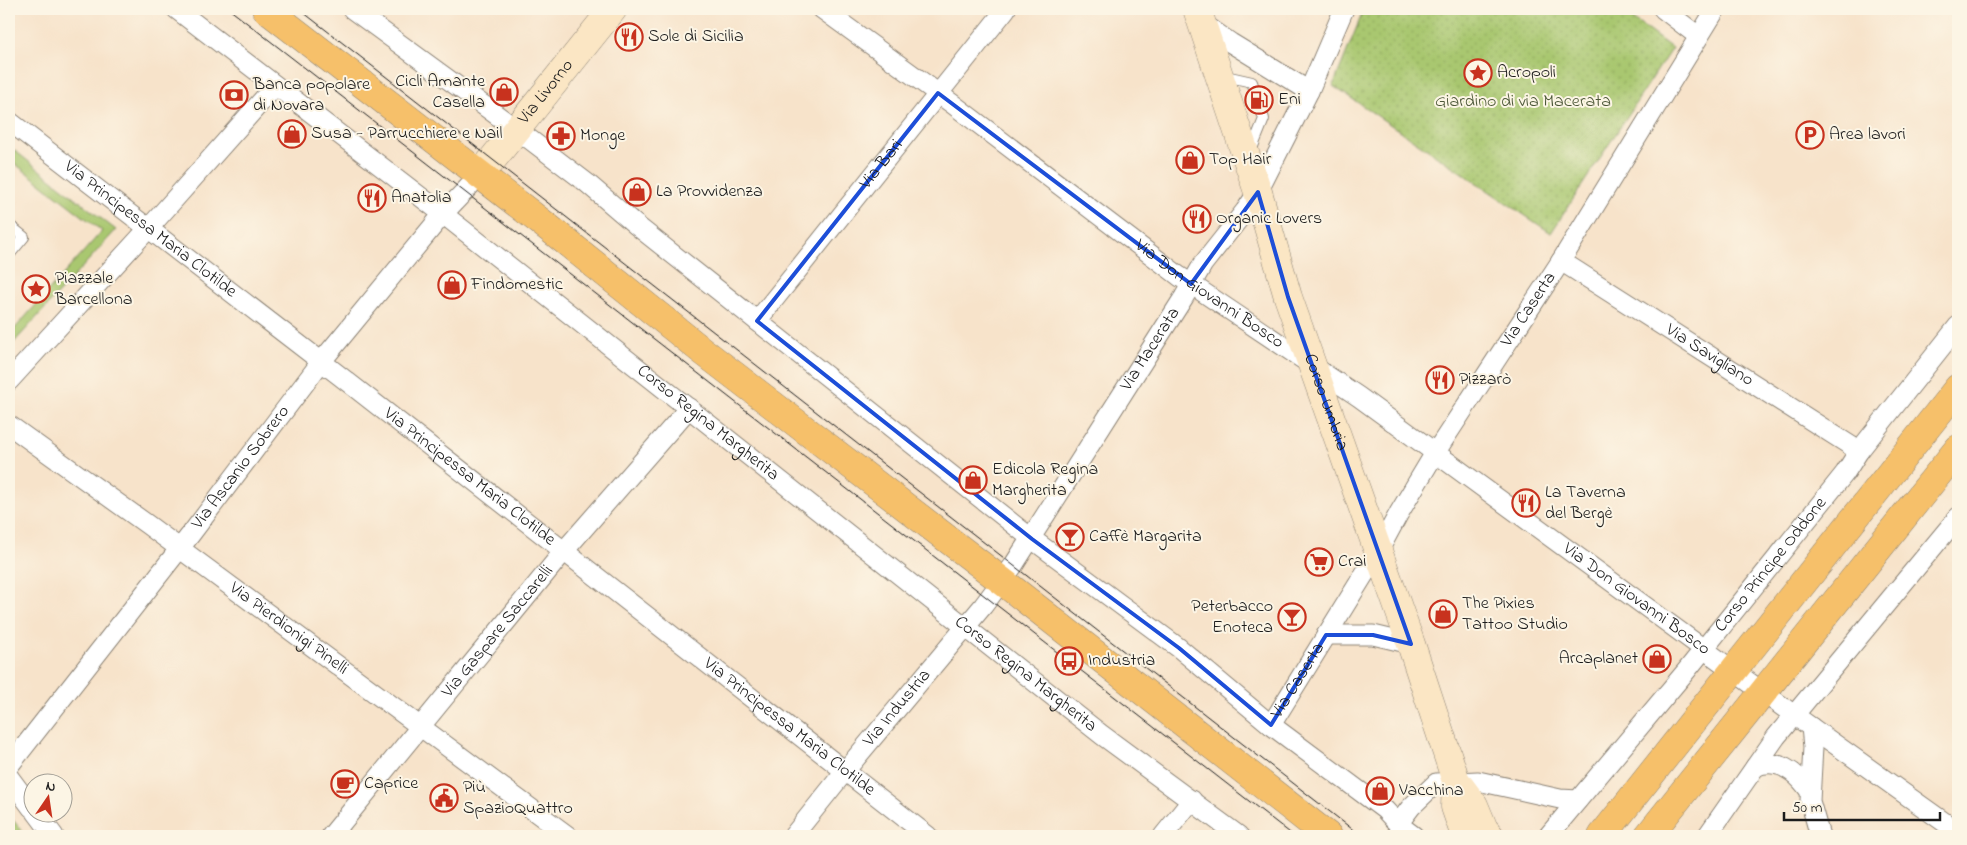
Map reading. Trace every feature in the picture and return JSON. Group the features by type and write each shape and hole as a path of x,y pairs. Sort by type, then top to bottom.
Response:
{"main road":[{"path":"266,9 480,174 700,348 1002,580 1328,836"},
{"name":"Via Livorno","path":"480,174 614,9"},
{"name":"Corso Umbria","path":"1199,15 1258,192 1288,297 1411,644 1456,781 1474,805 1484,829 1490,836"},
{"name":"Corso Principe Oddone","path":"1602,836 1958,388"},
{"path":"1648,836 1958,449"},
{"name":"Corso Umbria","path":"1456,781 1455,807 1465,836"}],"street":[{"name":"Corso Regina Margherita","path":"176,9 443,214 1102,735 1239,836"},
{"name":"Via Don Giovanni Bosco","path":"822,9 938,93 1191,284 1359,397 1794,715 1958,832"},
{"name":"Via Bari","path":"757,321 1006,9"},
{"name":"Via Macerata","path":"1002,580 1032,539 1203,264 1245,212 1258,192 1309,91 1344,9"},
{"path":"1663,9 1698,36"},
{"name":"Via Caserta","path":"1271,725 1378,552 1435,453 1561,261 1716,9"},
{"path":"356,10 587,183 757,321 1032,539 1179,648 1271,725 1385,810 1398,824 1414,836"},
{"name":"Corso Umbria","path":"1199,15 1231,43 1309,91"},
{"path":"9,381 148,229 274,86"},
{"name":"Via Principessa Maria Clotilde","path":"9,121 564,550 928,836"},
{"name":"Via Ascanio Sobrero","path":"9,766 180,549 321,362 443,214 480,174"},
{"name":"Via Savigliano","path":"1561,261 1859,451"},
{"name":"Corso Principe Oddone","path":"1548,836 1704,649 1845,473 1859,451 1958,326"},
{"name":"Via Gaspare Saccarelli","path":"331,836 564,550 689,408"},
{"name":"Via Pierdionigi Pinelli","path":"9,425 568,836"},
{"path":"1707,836 1754,767 1794,715 1956,524"},
{"name":"Via Industria","path":"793,836 1002,580"},
{"name":"Via Caserta","path":"1326,635 1373,635 1411,644"},
{"path":"1811,727 1814,748 1809,790 1812,811 1820,836"},
{"path":"1754,767 1770,763 1778,765 1800,778 1809,790"},
{"path":"9,777 22,795"},
{"path":"1398,824 1411,807 1436,783 1478,781 1560,799 1578,800"},
{"path":"1163,836 1192,800"},
{"path":"44,822 54,836"}],"lane":[{"path":"9,226 24,238 9,255"}],"highlighted area":[{"path":"938,93 1191,284 1258,192 1288,297 1411,644 1373,635 1326,635 1271,725 1179,648 1032,539 757,321"}],"green space":[{"name":"Giardino di via Macerata","path":"1364,9 1619,9 1672,48 1551,233 1333,86"},
{"path":"9,146 116,230 9,348 9,335 102,231 9,159"},
{"path":"13,820 26,836 9,836 9,823"}],"tram line":[{"path":"229,9 1294,836"},
{"path":"299,9 1361,836"}],"place":[{"name":"Sole di Sicilia","path":"629,37"},
{"name":"Acropoli","path":"1478,73"},
{"name":"Cicli Amante Casella","path":"504,92"},
{"name":"Banca popolare di Novara","path":"234,95"},
{"name":"Eni","path":"1259,100"},
{"name":"Susa - Parrucchiere e Nail","path":"292,134"},
{"name":"Area lavori","path":"1810,135"},
{"name":"Monge","path":"561,136"},
{"name":"Top Hair","path":"1190,160"},
{"name":"La Provvidenza","path":"637,192"},
{"name":"Anatolia","path":"372,198"},
{"name":"Organic Lovers","path":"1197,219"},
{"name":"Findomestic","path":"452,285"},
{"name":"Piazzale Barcellona","path":"36,289"},
{"name":"Pizzarò","path":"1440,380"},
{"name":"Edicola Regina Margherita","path":"973,480"},
{"name":"La Taverna del Bergè","path":"1526,503"},
{"name":"Caffè Margarita","path":"1070,537"},
{"name":"Crai","path":"1319,562"},
{"name":"The Pixies Tattoo Studio","path":"1443,614"},
{"name":"Peterbacco Enoteca","path":"1292,617"},
{"name":"Arcaplanet","path":"1657,659"},
{"name":"Industria","path":"1069,661"},
{"name":"Caprice","path":"345,784"},
{"name":"Vacchina","path":"1380,791"},
{"name":"Più SpazioQuattro","path":"444,798"}]}
